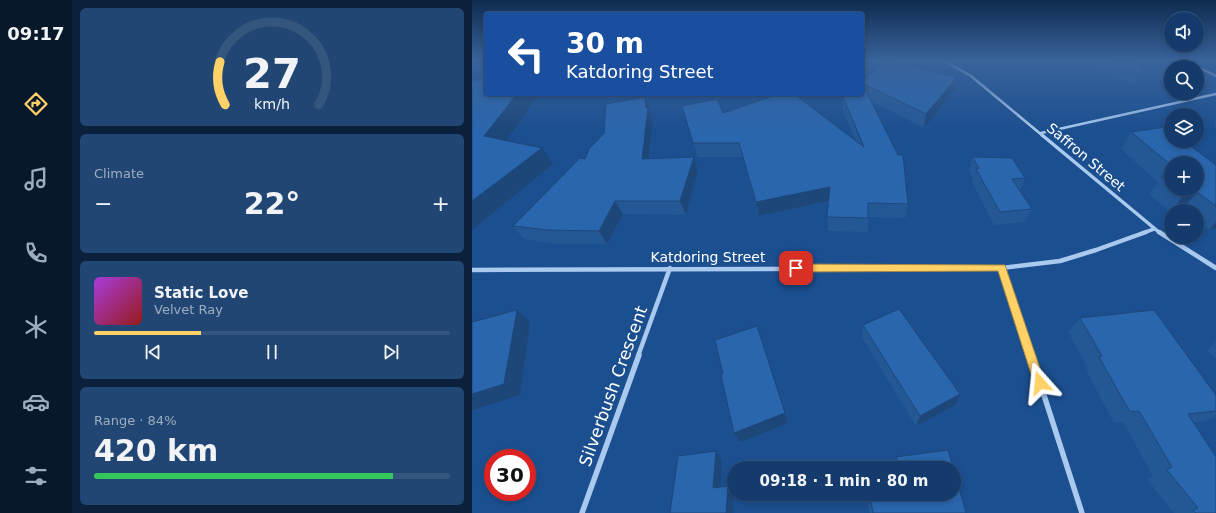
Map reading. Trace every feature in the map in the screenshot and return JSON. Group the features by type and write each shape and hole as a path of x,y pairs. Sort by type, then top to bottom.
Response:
{"street":[{"name":"Saffron Street","path":"981,84 1154,229 1216,268"},
{"path":"1041,133 1216,94"},
{"name":"Katdoring Street","path":"472,270 670,268 1002,268 1060,261 1086,254 1154,229"},
{"name":"Silverbush Crescent","path":"582,513 670,268"},
{"path":"1002,268 1082,513"}],"building":[{"path":"472,84 484,84 484,96 515,96 484,136 542,148 472,201"},
{"path":"864,84 864,84 951,84 926,114"},
{"path":"864,87 898,155 903,155 908,204 868,203 868,218 827,217 830,187 756,202 739,143 693,143 682,106 717,99 723,113 773,96 797,96 864,147 843,97 864,96"},
{"path":"645,97 646,108 648,108 642,159 694,157 680,201 615,201 599,231 547,230 513,226 580,158 585,159 589,149 605,132 606,104"},
{"path":"1164,127 1164,148 1193,148 1204,156 1164,156 1164,159 1131,132"},
{"path":"1204,156 1216,165 1216,206 1202,196 1204,196"},
{"path":"972,157 1012,158 1025,178 1012,179 1032,209 1000,212 976,169 979,168"},
{"path":"899,309 960,394 920,416 863,325"},
{"path":"517,310 504,384 472,394 472,322"},
{"path":"1154,310 1216,395 1216,411 1188,414 1216,457 1216,513 1196,513 1193,510 1198,508 1167,470 1172,467 1139,411 1130,412 1099,357 1102,356 1080,318"},
{"path":"757,326 785,413 734,433 715,340"},
{"path":"948,450 951,461 897,461 896,457"},
{"path":"716,451 713,488 727,486 726,513 670,513 678,456"},
{"path":"961,495 966,513 873,513 871,501 961,501"}],"route":[{"path":"796,268 1002,268 1040,383"}]}
